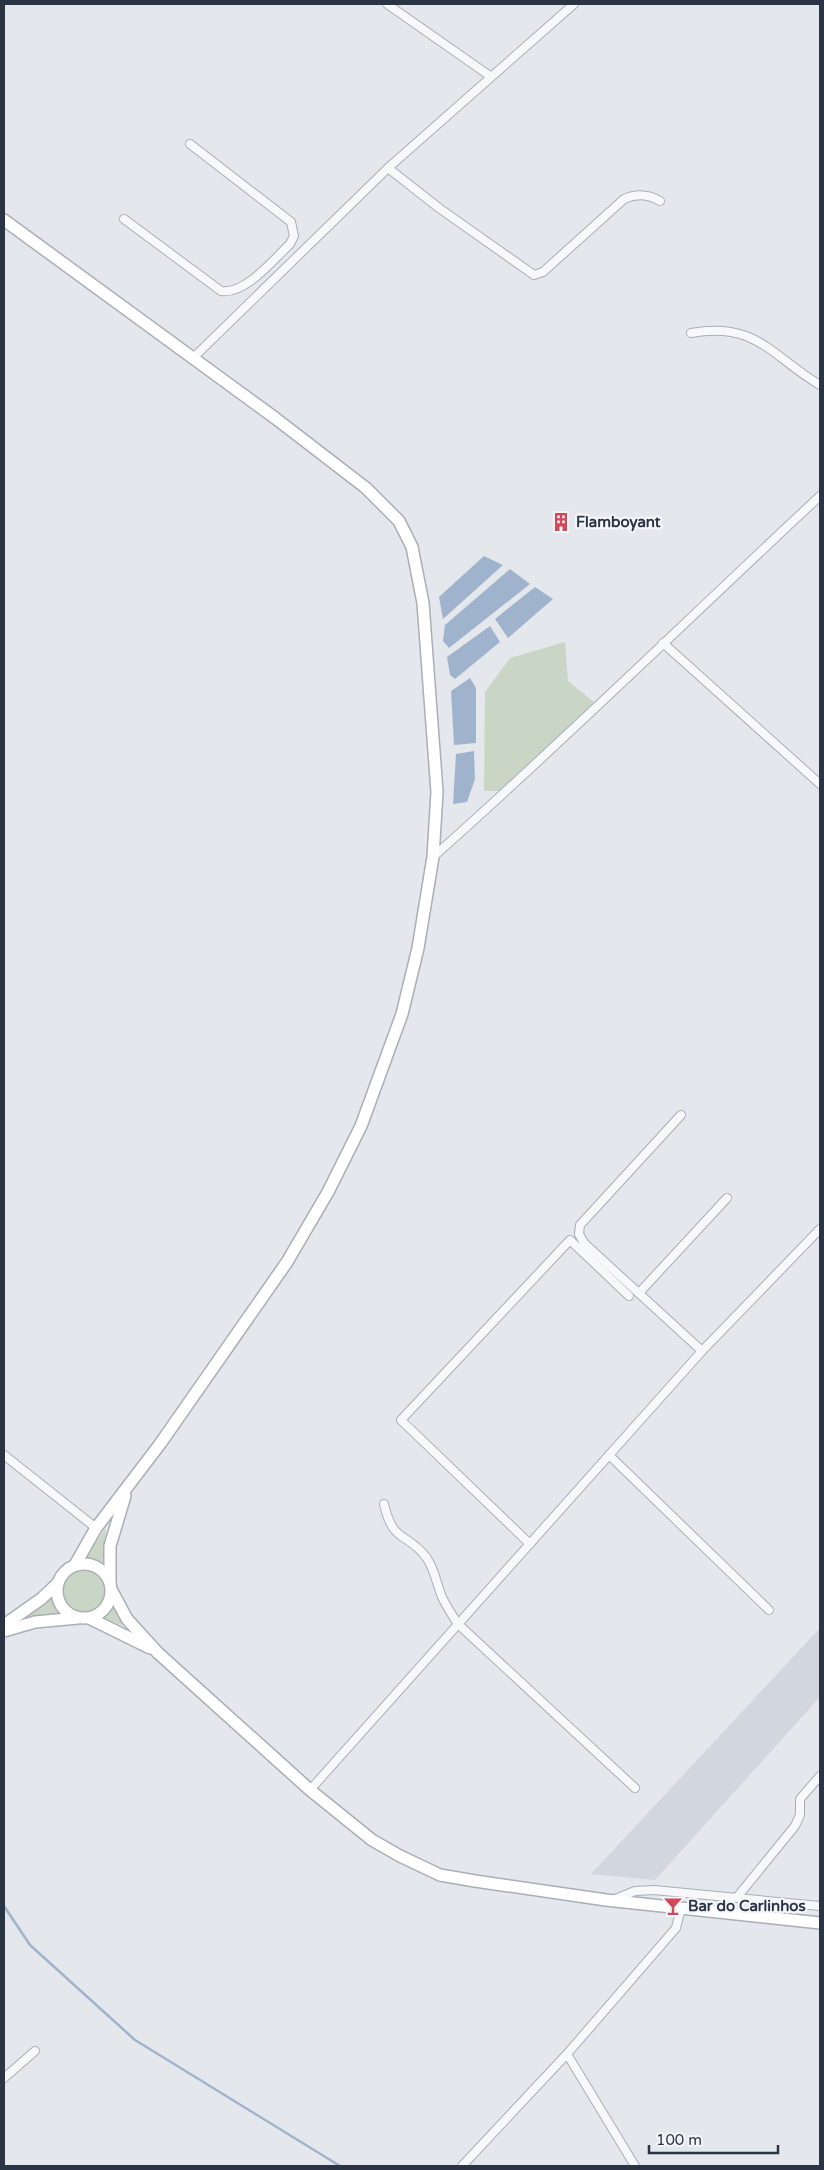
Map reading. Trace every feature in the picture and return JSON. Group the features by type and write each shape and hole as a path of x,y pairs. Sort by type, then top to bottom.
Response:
{"street":[{"path":"387,4 490,76"},
{"path":"193,358 388,168 490,76 574,4"},
{"path":"124,219 221,291 231,293 243,287 290,244 294,236 291,222 190,144"},
{"path":"388,168 439,208 534,275 543,272 624,199 632,196 650,195 660,201"},
{"path":"4,220 275,418 366,488 398,521 410,541 423,603 437,792 433,857 418,948 402,1014 361,1126 328,1192 287,1262 127,1489 96,1528 75,1565"},
{"path":"269,264 280,275"},
{"path":"691,333 724,330 754,338 768,346 820,385"},
{"path":"433,857 548,755 662,643 820,496"},
{"path":"662,643 820,784"},
{"path":"681,1115 578,1229 578,1234 584,1242 702,1352"},
{"path":"639,1293 727,1198"},
{"path":"310,1790 702,1352 820,1229"},
{"path":"530,1544 401,1420 570,1240 629,1296"},
{"path":"4,1455 96,1528"},
{"path":"609,1455 770,1610"},
{"path":"4,1631 35,1622 85,1618 105,1608 111,1586 110,1546 127,1489"},
{"path":"384,1504 387,1520 393,1529 401,1538 417,1548 430,1564 442,1597 458,1624 635,1788"},
{"path":"96,1528 107,1525 113,1534"},
{"path":"4,1625 58,1584 67,1569 75,1565 92,1564 106,1574 127,1619 158,1653 310,1790 372,1840 400,1856 440,1875 611,1901 820,1923"},
{"path":"58,1584 59,1602 64,1609 158,1653"},
{"path":"738,1896 796,1826 800,1815 800,1799 820,1776"},
{"path":"611,1901 634,1891 654,1890 738,1896 820,1906"},
{"path":"462,2166 567,2054 676,1928 681,1908"},
{"path":"4,2078 35,2051"},
{"path":"567,2054 635,2166"}],"shaded area":[{"path":"820,1628 820,1697 655,1880 591,1874"}],"green space":[{"path":"565,642 568,681 594,702 503,791 484,791 485,692 510,658"},
{"path":"106,1528 103,1562 85,1557"},
{"path":"89,1569 101,1575 106,1582 106,1600 101,1607 94,1612 81,1613 73,1610 66,1603 63,1587 66,1579 73,1572"},
{"path":"52,1597 60,1614 29,1616"},
{"path":"114,1604 123,1623 121,1625 103,1619"}],"water":[{"path":"484,556 503,565 443,619 439,597"},
{"path":"510,569 530,584 449,648 443,641 445,625"},
{"path":"535,587 553,599 508,638 495,619"},
{"path":"490,626 500,642 455,679 450,675 447,657"},
{"path":"470,678 476,688 476,743 454,745 451,691"},
{"path":"474,751 475,779 467,802 453,804 456,754"}],"waterway":[{"path":"4,1906 30,1945 135,2040 340,2166"}],"place":[{"name":"Flamboyant","path":"561,522"},
{"name":"Bar do Carlinhos","path":"673,1906"}]}
